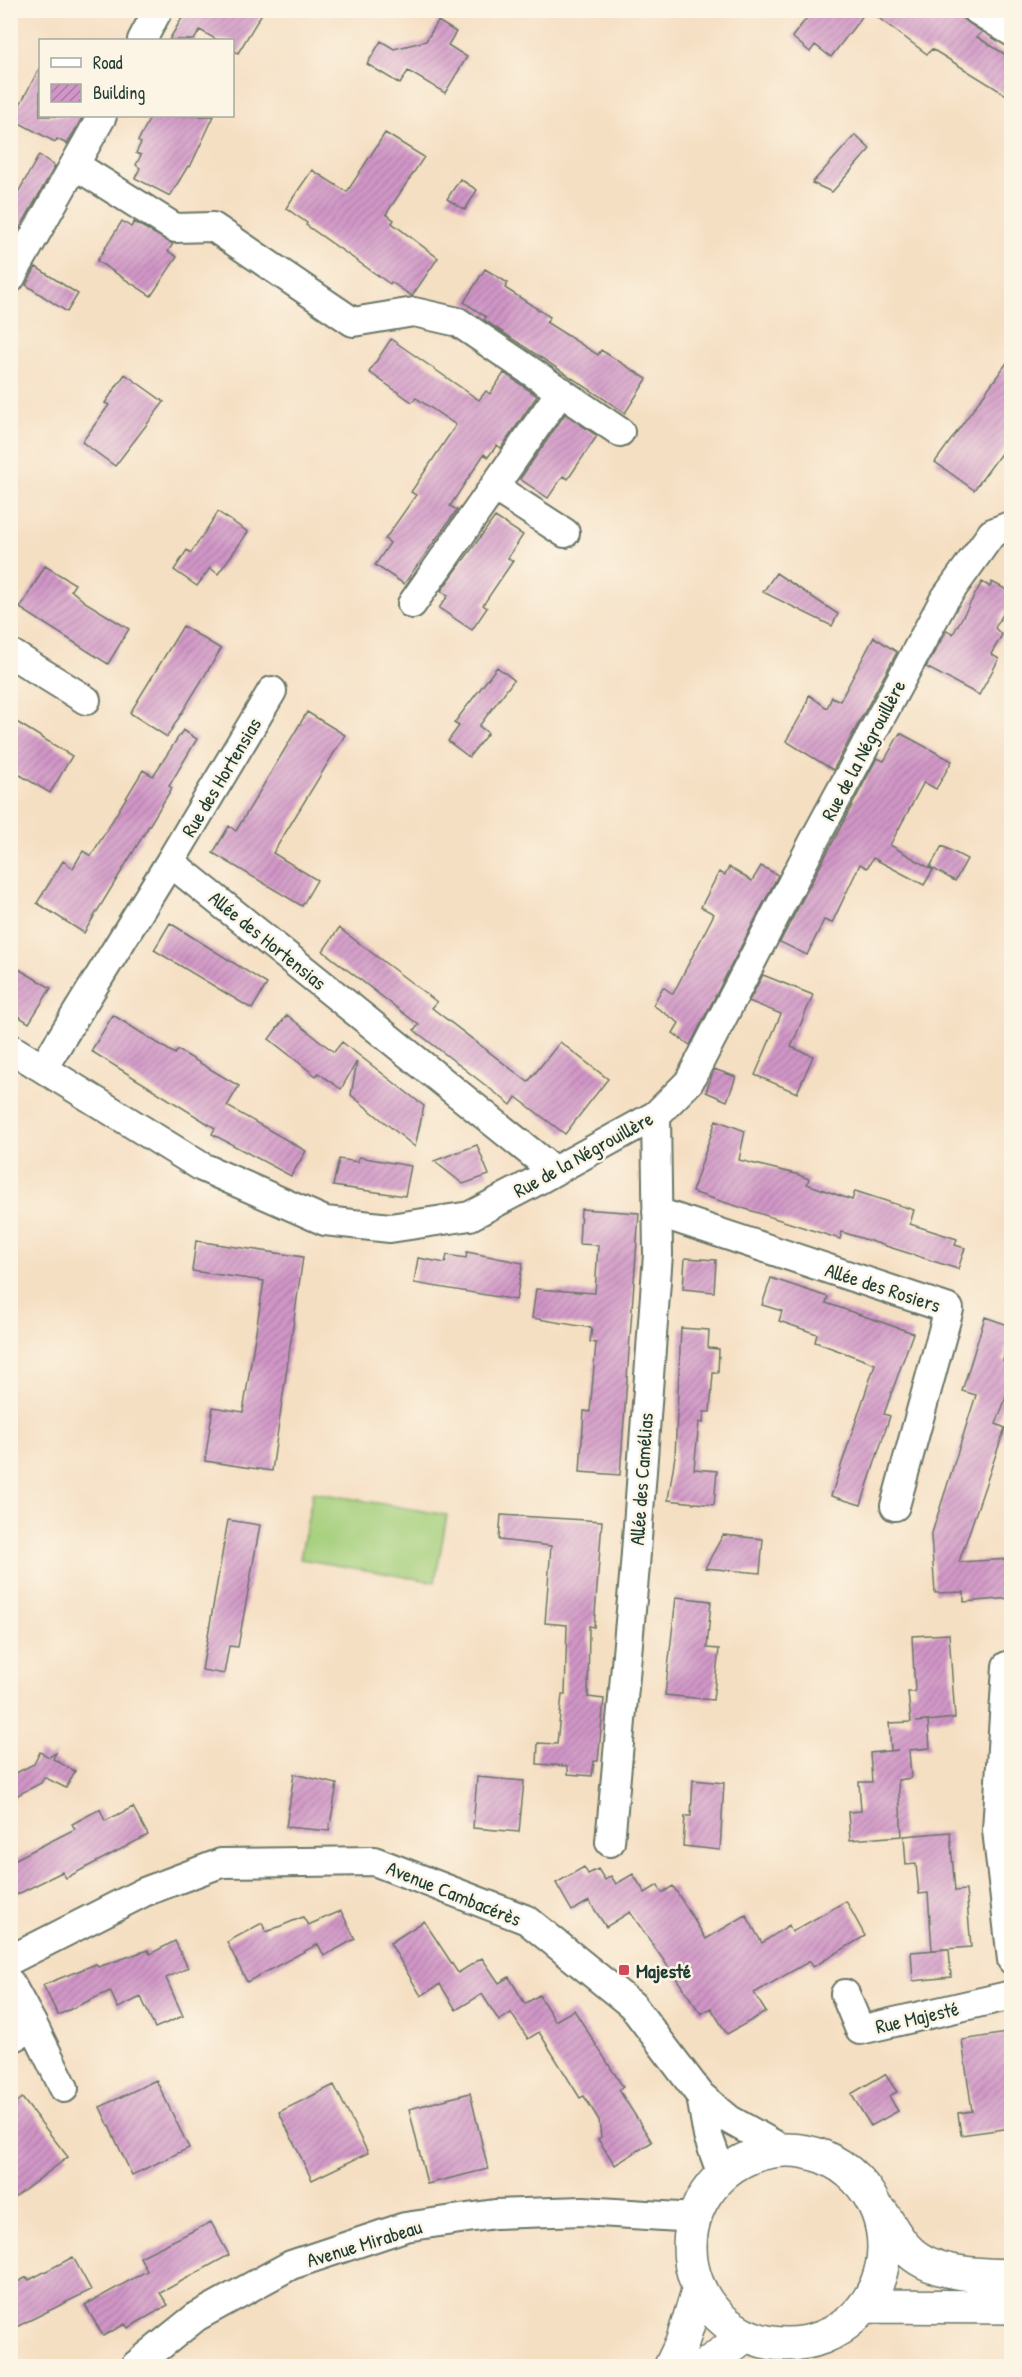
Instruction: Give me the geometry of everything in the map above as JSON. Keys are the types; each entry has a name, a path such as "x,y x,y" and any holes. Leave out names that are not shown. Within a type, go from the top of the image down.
{"main road":[{"path":"873,2200 882,2226 884,2254 878,2281 864,2306 840,2328 810,2341 778,2343 746,2335 727,2323 711,2307 699,2288 691,2258 690,2241 694,2218 701,2202 722,2175 740,2162 762,2153 784,2150 810,2152 835,2162 856,2178 873,2200 906,2249 927,2264 948,2270 1011,2276"},
{"path":"670,2367 682,2343 699,2288"},
{"path":"864,2306 1011,2307"},
{"path":"705,2367 746,2335"}],"street":[{"path":"143,39 158,10"},
{"path":"977,10 1011,32"},
{"path":"10,279 101,117"},
{"path":"75,165 175,228 213,227 353,322 414,312 458,322 620,432"},
{"path":"412,604 561,391"},
{"path":"494,487 565,533"},
{"name":"Rue de la Négrouillère","path":"10,1048 202,1167 326,1221 390,1228 470,1215 656,1115 689,1082 817,836 944,600 992,533 1011,525"},
{"path":"10,653 86,700"},
{"name":"Rue des Hortensias","path":"171,862 272,691"},
{"path":"43,1068 171,862"},
{"name":"Allée des Hortensias","path":"171,862 554,1171"},
{"name":"Allée des Camélias","path":"610,1842 635,1566 658,1254 656,1115"},
{"name":"Allée des Rosiers","path":"657,1212 950,1309 895,1506"},
{"path":"1007,1666 997,1830 1011,1960"},
{"name":"Avenue Cambacérès","path":"10,1960 144,1892 221,1863 374,1861 527,1920 633,2005 701,2096 730,2120 784,2150"},
{"path":"10,1983 22,2033 64,2088"},
{"name":"Rue Majesté","path":"845,1994 860,2030 1011,1995"},
{"name":"Avenue Cambacérès","path":"701,2096 708,2136 722,2175"},
{"name":"Avenue Mirabeau","path":"135,2367 196,2318 291,2265 405,2227 495,2214 572,2211 694,2218"}],"green space":[{"path":"313,1492 447,1515 435,1582 300,1559"}],"building":[{"path":"174,10 264,10 238,53 234,51 234,39 215,39 200,30 195,39 170,39 182,18"},
{"path":"813,10 867,10 831,57 815,45 810,52 792,37"},
{"path":"868,10 950,10 982,32 977,37 1011,58 1011,98 932,49 927,54"},
{"path":"438,21 456,32 448,45 467,57 445,93 408,71 400,84 367,64 381,41 394,49 426,41"},
{"path":"39,69 39,117 82,117 67,144 57,139 55,142 10,118 10,116 18,116 15,114"},
{"path":"150,117 214,117 190,167 188,166 170,196 135,178 140,168 136,165 141,155 136,153 141,143 138,141"},
{"path":"385,133 424,157 386,214 394,220 392,223 438,258 412,296 391,282 390,284 306,225 307,223 286,208 312,170 347,192"},
{"path":"855,135 870,149 832,192 812,183"},
{"path":"39,155 55,166 10,245 10,207"},
{"path":"460,179 477,190 465,210 447,199"},
{"path":"122,221 131,227 134,222 173,244 168,251 177,257 151,296 97,261"},
{"path":"36,267 78,294 67,312 26,285"},
{"path":"485,269 508,283 505,288 550,317 546,322 598,355 601,350 647,379 625,413 484,320 486,317 464,302"},
{"path":"391,339 479,400 486,391 490,394 504,373 537,396 501,448 497,445 488,457 484,454 450,506 457,510 404,584 375,565 390,543 385,539 416,495 411,492 456,425 416,398 412,402 369,372"},
{"path":"1011,357 1011,440 974,490 935,462"},
{"path":"125,374 164,402 115,466 82,442 109,405 105,403"},
{"path":"565,414 597,436 568,479 563,476 548,498 520,479"},
{"path":"218,512 248,532 218,574 210,568 197,586 174,570 187,550 191,553"},
{"path":"495,517 523,535 508,558 513,561 483,605 487,608 472,630 439,608 448,596 441,591"},
{"path":"45,566 75,584 71,590 85,602 129,629 108,664 20,608"},
{"path":"776,573 838,614 832,626 763,592"},
{"path":"982,582 990,587 992,582 1011,592 1011,600 995,628 1002,635 991,654 999,659 979,695 926,667 947,630 953,634"},
{"path":"183,626 221,649 167,737 130,713"},
{"path":"874,637 897,652 833,770 786,741 805,708 809,695 827,708 832,697 840,701"},
{"path":"497,667 514,680 479,726 488,733 469,757 448,741 459,726 454,723"},
{"path":"307,712 345,735 273,853 317,880 302,906 213,853 229,826 236,831"},
{"path":"10,718 72,756 50,793 10,769"},
{"path":"183,730 197,739 169,786 172,788 84,933 37,903 63,861 73,868 83,851 91,856 143,770 153,776"},
{"path":"900,733 952,761 936,789 924,782 890,845 933,870 924,885 873,858 867,868 860,864 832,923 824,920 807,955 780,942 877,758 884,761"},
{"path":"942,846 967,859 955,881 930,867"},
{"path":"761,866 778,875 690,1045 673,1033 679,1023 653,1005 663,987 673,994 714,914 701,907 719,872 725,875 729,867 752,881"},
{"path":"170,923 267,984 252,1009 154,950"},
{"path":"339,928 437,1002 432,1008 528,1082 560,1042 608,1079 565,1134 516,1097 511,1105 414,1030 419,1025 323,951"},
{"path":"10,964 51,988 29,1023 10,1011"},
{"path":"763,975 813,995 791,1047 813,1056 797,1093 755,1075 781,1014 749,1001"},
{"path":"113,1015 175,1054 178,1050 239,1086 227,1106 306,1151 291,1176 212,1134 215,1128 91,1051"},
{"path":"287,1015 334,1052 342,1042 424,1106 415,1147 351,1095 357,1061 341,1089 318,1073 316,1076 269,1039"},
{"path":"714,1069 736,1077 727,1101 706,1092"},
{"path":"716,1120 745,1131 739,1160 796,1174 809,1179 807,1184 852,1200 855,1191 914,1210 910,1224 957,1239 955,1245 965,1248 958,1269 842,1232 840,1239 692,1192"},
{"path":"477,1145 489,1175 463,1184 434,1161"},
{"path":"359,1157 411,1166 405,1196 333,1186 339,1159 358,1162"},
{"path":"581,1209 639,1213 620,1475 580,1472 584,1411 590,1412 596,1343 590,1342 592,1328 532,1318 536,1289 595,1293 598,1245 579,1244"},
{"path":"196,1241 303,1257 272,1471 205,1461 213,1407 243,1412 264,1281 192,1271"},
{"path":"467,1252 523,1263 516,1300 414,1283 418,1258 445,1263 447,1255 466,1258"},
{"path":"685,1258 716,1260 714,1292 683,1289"},
{"path":"771,1278 828,1297 826,1303 913,1333 884,1414 890,1416 861,1505 831,1496 875,1364 815,1342 817,1334 779,1321 782,1311 762,1305"},
{"path":"985,1317 1011,1326 1003,1361 1011,1364 1011,1384 996,1424 1005,1428 959,1562 1011,1559 1011,1598 964,1602 964,1592 935,1593 931,1536 976,1395 962,1391"},
{"path":"681,1328 709,1330 708,1348 719,1349 718,1373 713,1373 710,1412 704,1412 703,1423 699,1422 694,1469 717,1471 714,1505 668,1500 675,1456"},
{"path":"501,1515 602,1521 594,1627 589,1626 588,1697 604,1699 598,1761 594,1761 592,1776 568,1774 568,1766 537,1764 538,1743 557,1744 562,1695 565,1695 567,1625 545,1623 551,1546 499,1540"},
{"path":"228,1520 260,1525 238,1647 229,1646 224,1674 202,1670"},
{"path":"723,1535 763,1539 760,1573 705,1568"},
{"path":"676,1597 711,1601 707,1648 719,1649 713,1700 665,1695"},
{"path":"949,1634 955,1718 916,1722 928,1721 930,1748 909,1750 911,1778 898,1780 902,1836 850,1840 848,1812 861,1811 859,1782 872,1782 870,1753 891,1751 889,1723 911,1722 908,1692 915,1692 912,1636"},
{"path":"40,1752 49,1757 56,1753 53,1759 75,1771 66,1788 44,1777 41,1783 10,1799 10,1776 34,1764"},
{"path":"294,1774 337,1784 329,1831 286,1827"},
{"path":"477,1777 524,1781 519,1832 473,1828"},
{"path":"693,1780 724,1783 720,1850 683,1846 685,1816 691,1816"},
{"path":"133,1807 148,1835 66,1878 62,1872 10,1898 10,1862 75,1829 72,1824 100,1809 105,1821"},
{"path":"950,1832 955,1891 966,1890 971,1947 932,1950 928,1893 919,1894 916,1864 906,1865 904,1836"},
{"path":"584,1867 588,1874 598,1869 605,1880 611,1876 616,1884 633,1874 645,1893 658,1885 662,1893 673,1886 706,1939 746,1915 762,1943 789,1925 792,1932 846,1901 865,1936 813,1967 810,1961 754,1993 766,2012 727,2034 711,2008 701,2014 630,1912 606,1927 589,1901 572,1911 556,1883"},
{"path":"341,1911 355,1939 324,1956 318,1944 247,1982 227,1942 262,1923 266,1932 303,1917 308,1925"},
{"path":"424,1921 458,1973 482,1958 499,1983 509,1977 525,2004 539,1995 555,2021 574,2010 623,2087 619,2090 652,2142 615,2165 598,2139 601,2137 599,2120 584,2096 580,2098 539,2032 528,2039 511,2013 499,2021 482,1994 456,2010 440,1984 421,1996 390,1943"},
{"path":"175,1941 188,1968 166,1978 183,2016 155,2028 141,1997 118,2008 110,1991 58,2015 43,1985 96,1964 98,1967 148,1950 150,1954"},
{"path":"949,1949 951,1977 913,1981 911,1952"},
{"path":"1006,2033 1008,2049 1011,2049 1011,2128 961,2135 958,2113 972,2111 962,2040"},
{"path":"885,2074 897,2092 889,2096 898,2111 871,2126 851,2094"},
{"path":"156,2080 189,2148 132,2175 100,2107"},
{"path":"334,2085 368,2153 312,2180 279,2112"},
{"path":"470,2093 488,2169 427,2184 409,2109"},
{"path":"22,2098 68,2157 10,2201 10,2107"},
{"path":"211,2222 229,2255 160,2293 168,2305 128,2328 125,2324 103,2336 85,2305 147,2271 140,2257"},
{"path":"73,2257 91,2290 10,2330 10,2286 27,2277 29,2280"}],"place":[{"name":"Majesté","path":"624,1970"}]}
